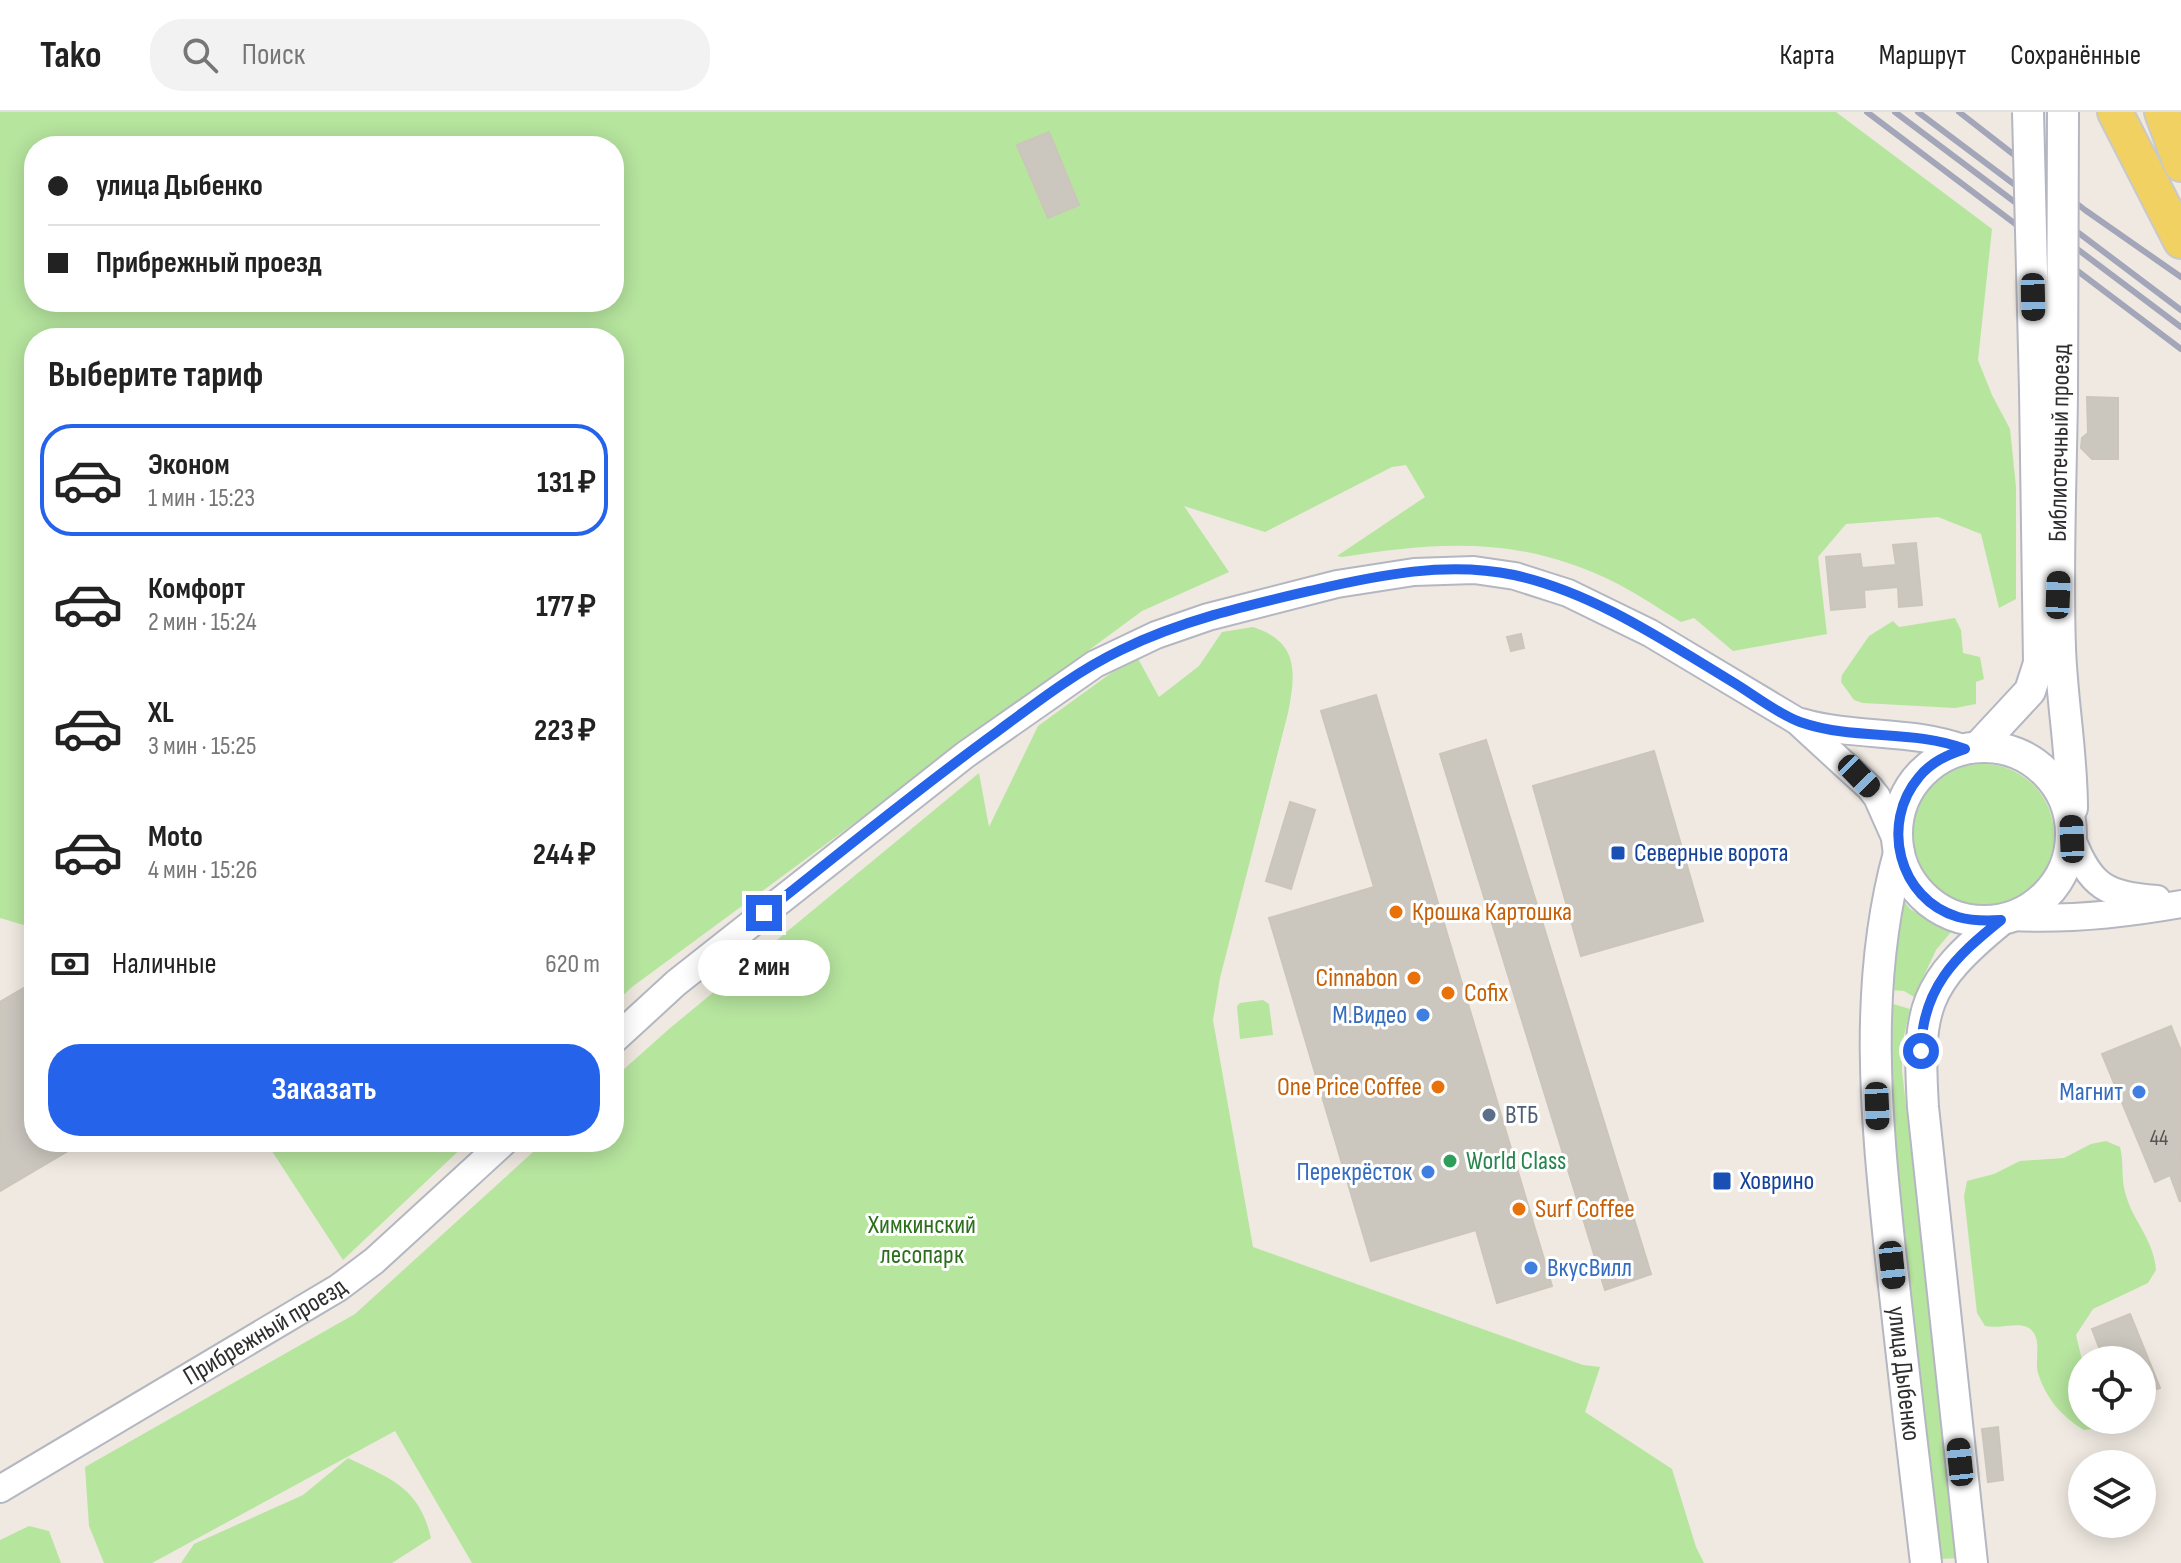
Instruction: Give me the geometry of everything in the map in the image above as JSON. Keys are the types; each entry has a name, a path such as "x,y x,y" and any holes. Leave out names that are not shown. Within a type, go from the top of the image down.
{"main road":[{"name":"Библиотечный проезд","path":"2028,112 2048,392 2060,659 2072,765 2072,830"},
{"name":"Библиотечный проезд","path":"1972,748 2030,691 2039,663 2048,392 2063,112"},
{"path":"2115,112 2181,241"},
{"path":"2162,112 2181,164"},
{"path":"1972,748 2000,748 2021,754 2040,766 2055,782 2066,801 2072,830 2067,864 2054,887 2035,905 2006,918 1978,921 1956,917 1936,907 1919,892 1907,874 1898,848 1901,807 1919,776 1933,763 1972,748"},
{"name":"улица Дыбенко","path":"1898,848 1876,976 1877,1116 1926,1563"},
{"name":"улица Дыбенко","path":"1972,1563 1927,1155 1921,1034 1930,999 1953,962 2006,918"}],"street":[{"path":"624,1031 696,966 965,755 1041,700 1121,650 1208,617 1337,584 1400,574 1474,570 1515,576 1568,593 1621,617 1797,721 1870,788 1877,797 1898,848"},
{"path":"1797,721 1829,730 1942,740 1972,748"},
{"path":"2072,830 2081,862 2101,887 2128,897 2181,902"},
{"path":"2006,918 2057,919 2131,913 2181,902"},
{"name":"Прибрежный проезд","path":"0,1489 338,1288 374,1261 493,1152"}],"green space":[{"path":"0,112 1836,112 1992,229 1978,360 2010,429 2016,487 2016,599 1999,608 1981,534 1938,517 1846,524 1818,557 1827,634 1733,651 1694,618 1681,622 1618,584 1549,557 1483,546 1415,548 1337,556 1425,497 1406,465 1392,467 1265,532 1184,506 1229,572 1142,611 624,995 624,328 24,328 24,925 0,918"},
{"path":"1955,618 1961,630 1963,653 1980,657 1984,679 1976,682 1976,704 1955,708 1863,703 1854,700 1841,682 1842,675 1869,636 1893,621 1899,627"},
{"name":"Химкинский лесопарк","path":"1253,627 1268,633 1286,650 1293,672 1288,713 1220,978 1213,1020 1253,1247 1583,1365 1600,1367 1585,1412 1672,1469 1696,1547 1704,1563 472,1563 395,1431 152,1563 104,1563 89,1526 85,1467 355,1314 533,1152 624,1152 624,1069 669,1029 979,773 989,827 1038,726 1136,655 1159,697 1199,666 1222,632"},
{"path":"1983,764 2010,770 2033,785 2048,808 2054,835 2048,862 2033,885 2010,900 1983,906 1956,900 1933,885 1918,862 1912,835 1918,808 1933,785 1956,770"},
{"path":"1900,896 1910,909 1951,932 1936,950 1914,997 1904,991 1891,990"},
{"path":"1263,1000 1269,1004 1273,1035 1240,1039 1237,1006"},
{"path":"1890,1003 1910,1009 1902,1045 1902,1071 1959,1558 1939,1559 1885,1085"},
{"path":"2106,1141 2120,1147 2125,1192 2151,1248 2156,1270 2148,1283 2093,1309 2076,1335 2079,1346 2068,1346 2068,1418 2045,1391 2038,1373 2037,1342 2032,1331 2023,1326 1985,1326 1977,1313 1964,1196 1967,1181 1994,1174 2020,1161 2064,1158 2091,1144"},
{"path":"273,1152 457,1152 343,1260"},
{"path":"348,1458 390,1479 411,1496 426,1521 431,1538 392,1563 181,1563 194,1544 303,1495"},
{"path":"29,1526 49,1531 61,1563 0,1563 0,1540"}],"building":[{"path":"1049,132 1079,205 1048,218 1017,145"},
{"path":"2087,397 2118,398 2118,459 2092,459 2081,448 2082,438 2088,433"},
{"path":"1916,543 1922,605 1899,607 1898,587 1864,590 1865,607 1831,610 1826,557 1860,554 1862,568 1896,565 1893,545"},
{"path":"1521,634 1524,648 1511,651 1507,637"},
{"path":"1376,695 1552,1286 1497,1303 1476,1230 1371,1261 1269,918 1374,887 1321,711"},
{"path":"1486,740 1651,1274 1605,1290 1440,754"},
{"name":"Северные ворота","path":"1654,751 1703,921 1581,956 1533,786"},
{"path":"1290,802 1315,810 1291,889 1266,881"},
{"path":"24,988 24,1152 66,1152 0,1191 0,1002"},
{"path":"2171,1026 2181,1051 2180,1202 2170,1175 2155,1182 2102,1054"},
{"path":"2130,1314 2143,1346 2099,1346 2092,1329"},
{"path":"1998,1427 2003,1480 1988,1482 1982,1429"}],"railway":[{"path":"1867,112 2181,349"},
{"path":"1895,112 2181,327"},
{"path":"1918,112 2181,310"},
{"path":"1959,112 2085,210 2181,277"}],"place":[{"name":"Северные ворота","path":"1618,853"},
{"name":"Крошка Картошка","path":"1396,912"},
{"name":"Cinnabon","path":"1414,978"},
{"name":"Cofix","path":"1448,993"},
{"name":"М.Видео","path":"1423,1015"},
{"name":"One Price Coffee","path":"1438,1087"},
{"name":"Магнит","path":"2139,1092"},
{"name":"ВТБ","path":"1489,1115"},
{"name":"World Class","path":"1450,1161"},
{"name":"Перекрёсток","path":"1428,1172"},
{"name":"Ховрино","path":"1722,1181"},
{"name":"Surf Coffee","path":"1519,1209"},
{"name":"ВкусВилл","path":"1531,1268"}],"route":[{"path":"764,913 965,755 1041,700 1121,650 1208,617 1337,584 1414,572 1474,570 1515,576 1596,605 1650,633 1797,721 1829,730 1942,740 1965,749 1933,763 1909,790 1897,824 1899,853 1907,874 1919,892 1936,907 1956,917 1978,921 2001,920 1953,962 1935,987 1926,1010 1921,1051"}]}
